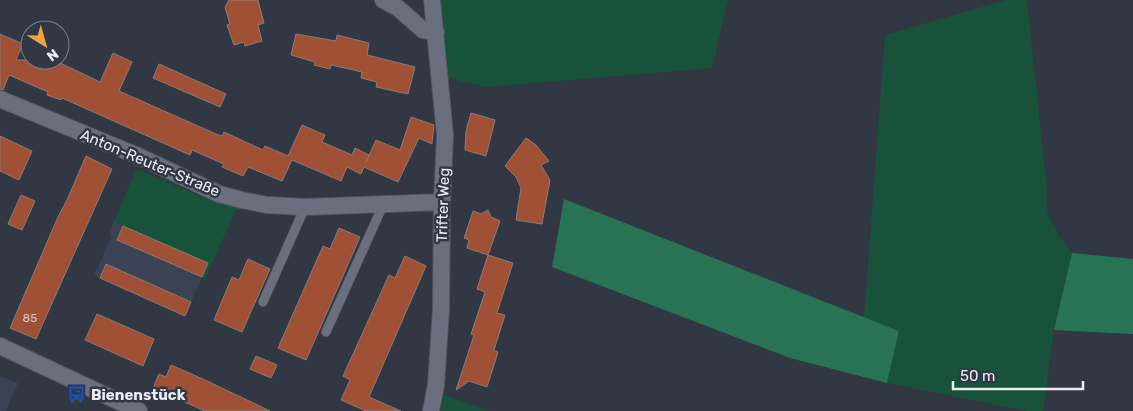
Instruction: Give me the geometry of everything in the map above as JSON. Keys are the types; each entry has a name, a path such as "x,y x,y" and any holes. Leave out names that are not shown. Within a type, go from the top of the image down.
{"street":[{"path":"383,0 398,8 423,30 436,32"},
{"name":"Trifter Weg","path":"431,411 436,385 441,308 442,202 446,135 432,0"},
{"name":"Anton-Reuter-Straße","path":"0,99 138,156 219,194 267,205 305,207 442,202"},
{"path":"0,346 48,368 108,405 139,411"}],"lane":[{"path":"326,332 384,203"},
{"path":"263,302 305,207"}],"shaded area":[{"path":"114,221 208,263 185,316 94,275 111,238 109,231"},
{"path":"0,376 18,383 6,411 0,411"}],"green space":[{"path":"440,0 728,0 712,68 487,87 448,78"},
{"path":"1006,0 1027,0 1046,181 1047,212 1059,236 1072,253 1054,330 1043,411 1027,411 887,383 899,331 864,318 885,35"},
{"path":"140,170 199,196 240,208 235,212 205,279 202,277 208,263 114,221 135,172"},
{"path":"564,199 899,331 887,383 790,358 552,267"},
{"path":"1072,253 1133,259 1133,334 1054,330"},
{"path":"444,395 490,411 441,411"}],"building":[{"path":"229,0 258,0 264,23 258,25 262,41 245,46 244,42 234,45 227,25 230,24 225,7"},
{"path":"0,34 20,43 20,51 16,60 20,60 20,70 70,70 70,68 100,82 113,53 132,62 119,91 216,134 222,136 224,132 263,150 265,146 288,156 302,125 325,135 322,142 352,155 355,148 369,155 366,162 376,140 400,150 411,117 434,125 432,144 419,138 398,182 364,167 361,174 347,167 341,181 292,160 282,181 248,167 243,176 222,167 224,164 192,150 190,155 62,98 61,100 47,95 48,92 9,75 3,90 0,89"},
{"path":"296,34 336,41 337,35 369,43 367,55 415,67 408,94 376,87 377,82 361,78 362,72 331,65 330,69 314,65 315,62 291,55"},
{"path":"159,64 226,94 220,107 153,78"},
{"path":"471,113 495,120 486,156 465,150 466,131"},
{"path":"0,136 32,151 19,180 0,171"},
{"path":"526,138 536,145 549,161 541,165 550,180 542,224 516,220 521,188 516,177 505,166"},
{"path":"86,156 112,169 36,339 10,328"},
{"path":"21,195 35,201 22,230 8,224"},
{"path":"488,210 491,217 500,221 488,255 467,248 469,240 464,238 473,211 481,214"},
{"path":"123,226 208,263 202,277 117,240"},
{"path":"339,228 360,237 306,360 278,348 323,246 330,249"},
{"path":"488,255 513,263 497,313 505,315 494,350 498,352 487,387 469,381 456,390 474,335 471,334 485,292 477,289"},
{"path":"405,256 426,266 369,397 401,411 366,411 341,400 350,380 343,376 389,275 395,278"},
{"path":"248,259 270,269 242,332 214,320 232,277 239,280"},
{"path":"106,264 191,302 185,316 100,278"},
{"path":"97,314 154,339 143,366 85,340"},
{"path":"256,356 277,365 271,378 250,369"},
{"path":"171,365 270,411 205,411 153,388 159,374 166,377"}],"place":[{"name":"Bienenstück","path":"77,395"}]}
